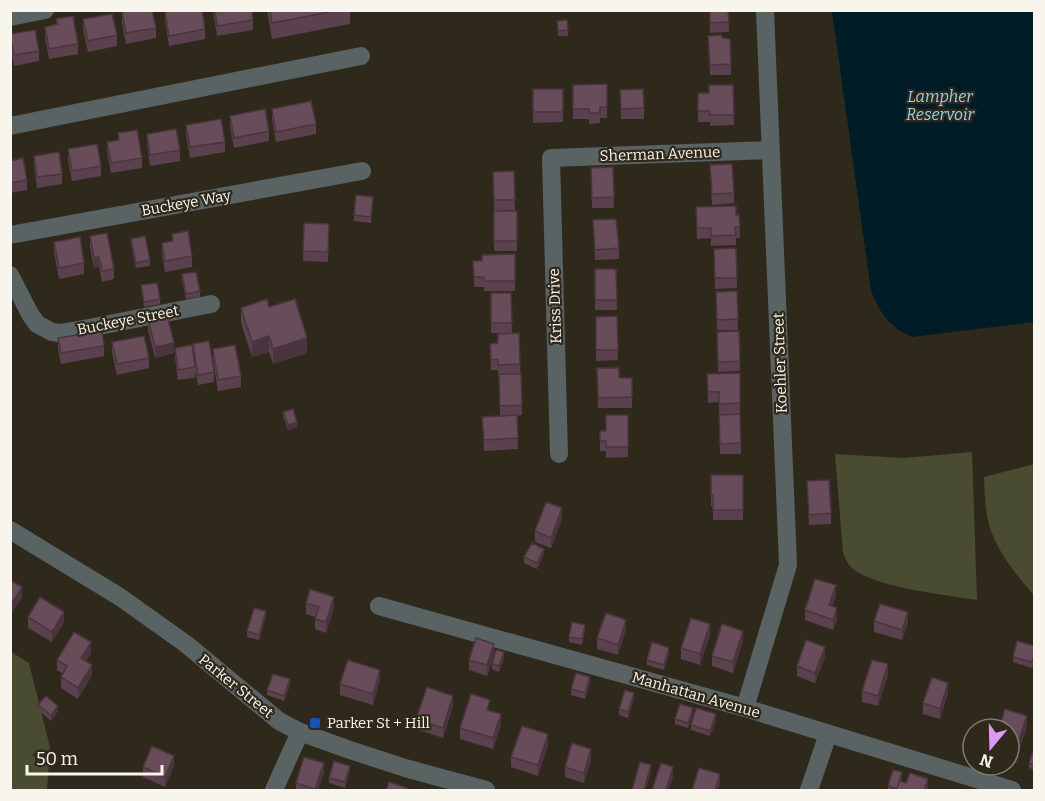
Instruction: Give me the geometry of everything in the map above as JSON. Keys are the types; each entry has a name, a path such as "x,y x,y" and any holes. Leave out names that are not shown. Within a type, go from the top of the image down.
{"street":[{"path":"10,17 45,10"},
{"name":"Koehler Street","path":"744,708 788,566 765,10"},
{"path":"10,126 361,56"},
{"name":"Sherman Avenue","path":"550,158 770,150"},
{"name":"Kriss Drive","path":"550,158 559,453"},
{"name":"Buckeye Way","path":"10,234 362,171"},
{"name":"Buckeye Street","path":"10,275 37,324 45,329 61,333 211,304"},
{"name":"Parker Street","path":"10,530 120,597 186,644 279,721 300,732 405,768 486,790"},
{"name":"Manhattan Avenue","path":"379,606 744,708 1012,790"},
{"path":"274,790 300,732"},
{"path":"809,790 828,734"}],"green space":[{"path":"972,452 977,600 891,585 860,573 850,566 843,553 835,454 904,458"},
{"path":"1034,464 1034,595 1006,560 991,531 986,508 984,477"},
{"path":"10,651 29,663 50,747 47,790 11,790"}],"water":[{"name":"Lampher Reservoir","path":"832,11 1034,11 1034,322 912,337 891,324 882,313 871,291"}],"building":[{"path":"152,10 156,28 126,33 122,12"},
{"path":"202,10 205,29 169,36 165,11"},
{"path":"215,10 252,10 253,20 217,26"},
{"path":"270,10 340,10 272,23"},
{"path":"710,10 728,10 729,22 710,23"},
{"path":"112,14 117,35 88,41 83,19"},
{"path":"73,16 78,44 49,49 45,27 58,24 56,19"},
{"path":"567,20 568,30 558,31 557,21"},
{"path":"35,30 39,51 14,55 10,34"},
{"path":"721,35 723,38 730,39 731,64 710,65 708,36"},
{"path":"607,84 607,107 600,107 600,113 589,113 589,109 573,109 573,85"},
{"path":"709,85 733,85 734,115 710,115 710,111 698,111 698,93 709,93"},
{"path":"533,89 563,89 563,112 533,112"},
{"path":"643,89 644,108 621,109 620,90"},
{"path":"311,101 316,124 276,132 272,109"},
{"path":"265,109 269,131 234,138 230,116"},
{"path":"221,119 225,142 190,147 186,125"},
{"path":"176,129 180,150 150,155 147,134"},
{"path":"137,130 142,158 111,163 107,142 119,140 118,133"},
{"path":"97,144 101,166 72,171 68,149"},
{"path":"59,152 62,174 37,177 34,156"},
{"path":"23,158 27,180 10,183 10,161"},
{"path":"732,164 734,193 712,194 710,165"},
{"path":"613,167 614,197 592,198 591,168"},
{"path":"514,171 515,200 494,200 493,172"},
{"path":"356,195 373,197 371,217 354,215"},
{"path":"736,206 740,227 735,227 736,235 711,236 711,228 697,228 696,207"},
{"path":"494,211 517,211 517,241 494,241"},
{"path":"616,219 619,248 595,250 593,220"},
{"path":"304,223 329,224 328,252 303,251"},
{"path":"188,231 192,256 165,261 162,243 173,241 172,234"},
{"path":"107,233 114,269 102,271 99,257 94,258 90,236"},
{"path":"145,236 150,260 136,263 131,239"},
{"path":"80,237 84,263 59,268 54,242"},
{"path":"736,248 737,278 715,278 714,249"},
{"path":"515,254 515,281 484,281 484,277 474,277 473,261 482,261 482,255"},
{"path":"595,269 616,269 617,300 595,300"},
{"path":"196,272 200,291 186,294 182,274"},
{"path":"157,283 160,299 144,302 141,285"},
{"path":"737,291 738,319 717,320 716,292"},
{"path":"491,293 511,293 512,323 491,323"},
{"path":"267,299 269,307 295,299 307,338 273,349 269,336 252,342 241,308"},
{"path":"167,315 174,343 155,347 148,319"},
{"path":"617,316 618,350 596,350 596,317"},
{"path":"102,331 104,346 61,353 58,338"},
{"path":"739,331 740,361 718,362 717,332"},
{"path":"519,333 520,364 498,365 498,359 491,360 490,344 498,343 498,334"},
{"path":"144,336 149,358 117,364 112,342"},
{"path":"209,341 214,372 198,375 193,344"},
{"path":"192,345 195,367 178,370 175,348"},
{"path":"235,345 241,376 218,380 213,349"},
{"path":"597,368 619,368 619,378 632,378 632,397 598,398"},
{"path":"740,373 740,403 719,404 719,392 708,392 707,374"},
{"path":"499,374 521,374 522,405 500,406"},
{"path":"293,409 297,422 288,425 283,412"},
{"path":"740,414 741,443 720,444 719,415"},
{"path":"517,415 518,438 484,440 482,417"},
{"path":"606,415 628,415 628,447 606,447 606,441 600,441 600,431 606,431"},
{"path":"711,475 743,475 743,510 713,510"},
{"path":"829,480 831,513 809,515 807,481"},
{"path":"546,502 562,508 551,538 535,531"},
{"path":"532,543 544,549 537,563 524,557"},
{"path":"815,579 836,585 829,605 837,608 833,620 805,610"},
{"path":"10,580 22,587 10,606"},
{"path":"310,589 334,597 326,622 315,619 319,607 306,603"},
{"path":"40,597 64,612 52,632 28,617"},
{"path":"880,604 908,612 902,630 874,621"},
{"path":"254,608 266,611 259,635 247,631"},
{"path":"606,613 626,620 618,645 597,638"},
{"path":"691,618 710,624 700,654 681,648"},
{"path":"572,622 585,625 582,639 569,637"},
{"path":"722,624 743,631 733,662 712,656"},
{"path":"74,632 91,642 81,658 92,665 78,688 61,677 67,666 57,660"},
{"path":"476,638 494,644 487,665 469,660"},
{"path":"806,640 825,647 815,673 797,666"},
{"path":"1017,641 1035,646 1032,662 1013,657"},
{"path":"652,642 669,648 664,665 647,660"},
{"path":"496,650 504,652 499,666 492,664"},
{"path":"348,660 380,670 373,694 340,684"},
{"path":"872,660 888,664 878,696 862,691"},
{"path":"576,673 590,677 585,693 571,689"},
{"path":"273,674 290,679 284,696 267,690"},
{"path":"932,677 948,683 940,709 923,703"},
{"path":"427,687 453,696 443,728 416,719"},
{"path":"625,690 634,693 628,712 619,709"},
{"path":"471,694 490,700 487,710 501,714 493,738 460,728"},
{"path":"46,696 58,706 51,715 38,705"},
{"path":"680,704 693,708 688,723 675,719"},
{"path":"696,708 716,714 710,731 691,725"},
{"path":"1005,709 1027,716 1021,734 1021,717 1003,717"},
{"path":"522,726 548,734 538,765 511,757"},
{"path":"572,743 591,749 584,773 565,767"},
{"path":"152,746 174,756 165,777 143,767"},
{"path":"1035,746 1035,765 1029,763"},
{"path":"304,757 324,763 315,789 296,783"},
{"path":"334,761 350,766 345,782 329,778"},
{"path":"640,762 651,765 644,790 632,790"},
{"path":"661,763 673,767 666,790 652,790"},
{"path":"699,768 720,774 715,790 692,790"},
{"path":"893,770 902,772 897,789 888,786"},
{"path":"910,773 928,779 924,790 896,790 900,781 906,783"},
{"path":"389,782 407,788 406,790 386,790"}],"place":[{"name":"Parker St + Hill","path":"315,723"}]}
